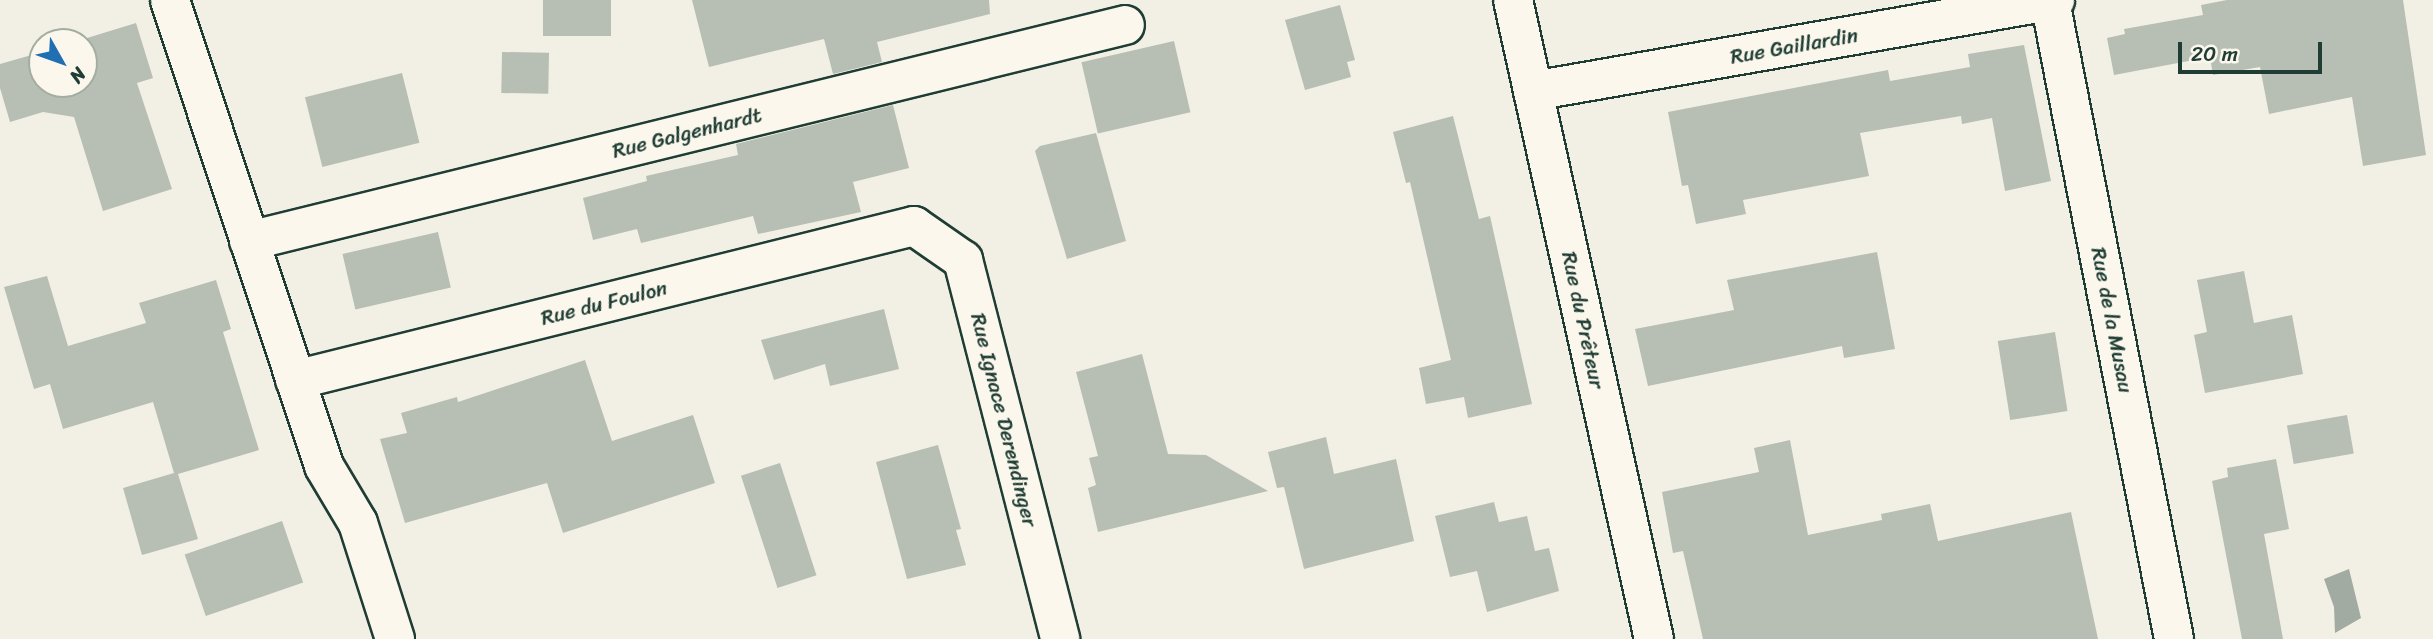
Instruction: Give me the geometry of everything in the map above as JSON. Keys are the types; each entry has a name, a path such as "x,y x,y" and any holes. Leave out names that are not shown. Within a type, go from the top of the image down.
{"street":[{"path":"170,0 324,466 358,523 395,639"},
{"name":"Rue du Prêteur","path":"1513,0 1654,639"},
{"name":"Rue Gaillardin","path":"1533,91 2053,1"},
{"name":"Rue de la Musau","path":"2053,1 2174,639"},
{"name":"Rue Galgenhardt","path":"249,241 1125,25"},
{"name":"Rue du Foulon","path":"295,380 914,226"},
{"name":"Rue Ignace Derendinger","path":"914,226 963,260 1060,639"}],"shaded area":[{"path":"2349,569 2361,618 2335,633 2334,607 2324,579"}],"building":[{"path":"543,0 611,0 611,36 543,36"},
{"path":"692,0 989,0 990,14 877,42 882,62 833,74 824,39 709,67"},
{"path":"2227,0 2403,0 2426,155 2363,166 2352,97 2269,114 2260,67 2213,75 2210,57 2114,75 2107,38 2125,34 2124,29 2203,15 2201,5"},
{"path":"1340,5 1355,60 1347,62 1351,77 1305,90 1285,20"},
{"path":"136,23 153,78 137,83 172,189 103,211 74,117 43,112 10,122 0,88 0,64 28,56 28,98 98,98 98,35"},
{"path":"1174,41 1190,112 1098,133 1081,62"},
{"path":"2024,45 2051,181 2005,191 1992,118 1962,124 1961,116 1860,133 1869,176 1743,200 1746,214 1696,224 1688,185 1682,186 1668,112 1888,70 1890,81 1970,67 1968,54"},
{"path":"502,52 549,53 548,94 501,93"},
{"path":"402,73 419,143 322,167 305,97"},
{"path":"893,105 909,168 853,182 861,212 758,234 753,216 641,243 637,229 593,240 583,198 647,181 646,176 738,155 736,144"},
{"path":"1453,116 1479,219 1490,216 1532,404 1468,418 1464,397 1426,404 1419,368 1451,360 1410,182 1406,183 1393,132"},
{"path":"1096,133 1126,241 1067,259 1035,151 1040,146"},
{"path":"438,232 451,288 355,310 343,254"},
{"path":"1877,252 1895,349 1844,358 1842,346 1648,386 1635,329 1734,310 1727,280"},
{"path":"2244,271 2254,323 2292,315 2303,374 2205,393 2194,335 2207,332 2197,280"},
{"path":"47,276 68,346 146,323 139,303 216,280 231,329 223,332 259,450 178,474 198,539 142,555 123,488 174,473 153,402 63,429 50,384 34,389 4,287"},
{"path":"884,309 899,369 830,386 825,364 774,380 761,340"},
{"path":"2055,332 2068,411 2010,420 1998,341"},
{"path":"1142,354 1168,454 1206,455 1268,491 1098,532 1088,488 1096,485 1089,458 1098,456 1076,372"},
{"path":"585,360 612,441 693,415 715,483 563,533 547,483 405,523 380,439 407,433 401,413 457,397 458,402"},
{"path":"2347,415 2354,453 2294,464 2287,426"},
{"path":"1326,437 1334,474 1396,459 1414,541 1304,569 1284,487 1277,488 1268,452"},
{"path":"1790,440 1808,535 1882,520 1881,514 1930,504 1938,541 2071,512 2098,639 1703,639 1683,551 1673,553 1662,492 1759,472 1754,448"},
{"path":"938,445 961,529 956,530 966,565 907,579 876,462"},
{"path":"2276,459 2289,529 2264,534 2283,639 2242,639 2212,481 2228,477 2227,468"},
{"path":"780,463 816,575 777,588 741,476"},
{"path":"1494,502 1499,522 1527,516 1535,551 1549,548 1559,591 1487,612 1477,571 1450,577 1435,516"},
{"path":"282,521 303,582 206,616 185,555"}]}
